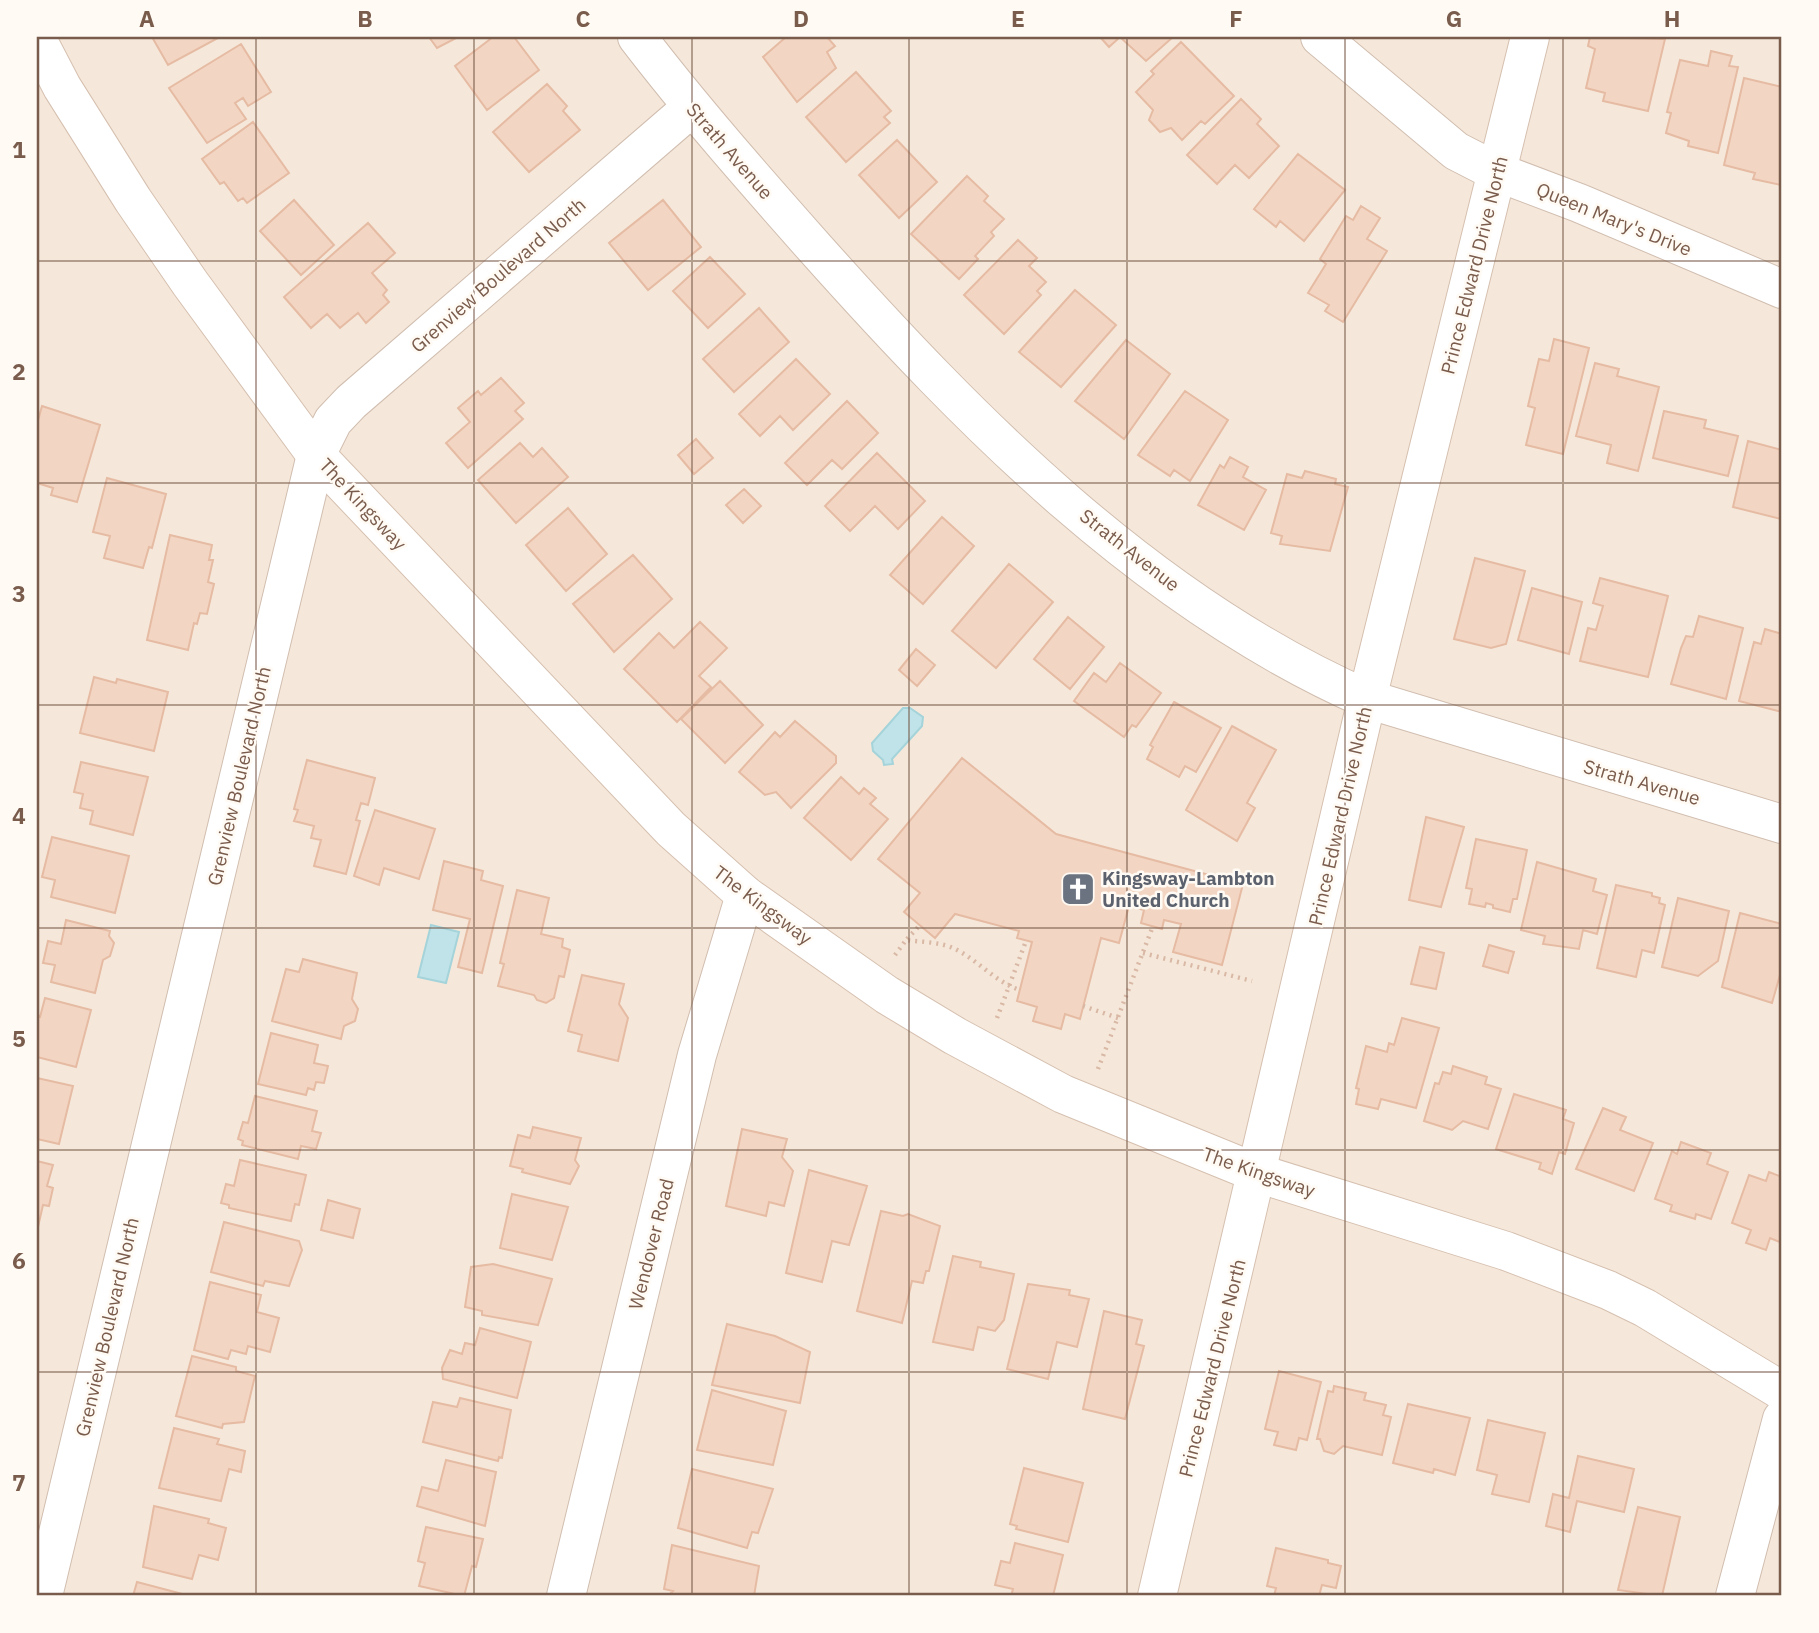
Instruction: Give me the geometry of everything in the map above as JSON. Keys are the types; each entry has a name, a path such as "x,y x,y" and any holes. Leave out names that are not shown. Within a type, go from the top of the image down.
{"street":[{"name":"Strath Avenue","path":"637,37 691,108 929,373 1093,523 1231,625 1334,684 1367,699 1782,824"},
{"name":"Queen Mary's Drive","path":"1320,37 1456,151 1497,172 1579,203 1782,289"},
{"name":"Prince Edward Drive North","path":"1157,1596 1367,699 1530,37"},
{"name":"The Kingsway","path":"37,39 62,87 133,200 190,283 316,454 671,830 745,895 887,995 1011,1068 1117,1118 1257,1173 1506,1251 1608,1290 1645,1308 1782,1391"},
{"name":"Grenview Boulevard North","path":"43,1596 316,454 332,421 351,402 691,108"},
{"name":"Wendover Road","path":"566,1596 697,1055 745,895"},
{"path":"1735,1596 1782,1419"}],"path":[{"path":"894,955 920,925"},
{"path":"1097,1074 1153,926"},
{"path":"906,940 956,949 1009,986 1020,990"},
{"path":"996,1020 1026,940"},
{"path":"1143,953 1252,981"},
{"path":"1083,1006 1118,1018"}],"shaded area":[{"path":"37,37 1782,37 1782,1596 37,1596"}],"water":[{"path":"903,708 910,708 923,717 922,726 892,759 893,764 884,765 883,760 873,751 872,743"},
{"path":"431,925 459,932 446,983 418,977"}],"building":[{"path":"152,37 217,37 218,38 168,65"},
{"path":"429,37 458,37 437,48"},
{"path":"493,37 514,37 539,70 487,110 455,66"},
{"path":"786,37 827,37 835,46 827,52 836,68 797,102 763,57"},
{"path":"1100,37 1120,37 1109,47"},
{"path":"1120,37 1173,37 1146,61"},
{"path":"1590,37 1665,39 1648,111 1603,101 1605,93 1586,88 1595,49 1588,46"},
{"path":"1181,42 1234,96 1205,124 1201,121 1182,140 1171,128 1160,132 1149,120 1153,110 1136,92 1154,74 1151,71"},
{"path":"241,44 271,92 248,106 243,98 235,103 246,119 207,143 169,88"},
{"path":"1711,51 1732,56 1729,66 1738,67 1718,153 1688,146 1689,141 1666,133 1671,113 1667,112 1680,60 1708,66"},
{"path":"856,72 891,111 884,117 890,123 846,162 806,117"},
{"path":"1744,78 1782,87 1781,185 1753,179 1755,173 1724,165"},
{"path":"547,84 567,106 563,111 580,130 529,172 493,132"},
{"path":"1241,99 1261,119 1257,124 1279,146 1249,178 1235,165 1217,184 1187,155"},
{"path":"253,122 289,173 247,203 243,198 238,201 224,182 220,184 202,159"},
{"path":"897,140 937,182 899,218 859,175"},
{"path":"1298,154 1345,190 1304,241 1280,221 1276,227 1254,209"},
{"path":"967,176 988,196 984,201 1004,219 991,232 994,236 975,256 978,259 959,279 911,234"},
{"path":"294,200 334,245 301,275 260,231"},
{"path":"663,200 701,247 648,290 609,243"},
{"path":"1361,206 1380,218 1367,239 1387,251 1343,322 1325,311 1329,305 1308,293 1326,264 1320,259 1346,216 1353,220"},
{"path":"368,223 395,253 372,273 387,290 383,295 389,302 366,323 358,313 340,328 327,314 311,328 284,297"},
{"path":"1018,240 1037,258 1029,266 1046,282 1037,291 1041,295 1004,334 964,295"},
{"path":"710,257 745,294 708,328 673,291"},
{"path":"1075,290 1116,325 1061,387 1019,352"},
{"path":"759,308 789,342 734,392 703,359"},
{"path":"1554,339 1589,348 1563,454 1526,445 1535,408 1528,406 1539,359 1549,361"},
{"path":"1126,340 1170,374 1124,439 1075,401"},
{"path":"796,359 830,394 793,430 780,416 760,436 739,414"},
{"path":"1595,363 1619,369 1617,376 1659,387 1638,471 1607,463 1611,445 1576,436"},
{"path":"501,378 524,403 515,411 523,419 468,468 446,443 470,422 458,408 478,391 481,395"},
{"path":"1185,391 1228,420 1190,481 1174,470 1170,476 1138,455"},
{"path":"847,401 878,433 842,469 832,460 807,485 785,463"},
{"path":"42,406 100,425 77,502 51,495 53,488 37,483 37,424"},
{"path":"1664,411 1706,420 1704,428 1738,436 1728,476 1653,458"},
{"path":"696,439 713,458 694,474 678,455"},
{"path":"1748,441 1782,450 1781,519 1733,507"},
{"path":"520,443 533,457 542,448 568,477 516,523 478,480"},
{"path":"877,453 925,501 898,529 875,506 850,531 825,506"},
{"path":"1230,457 1248,467 1243,477 1266,490 1244,530 1198,505 1220,465 1224,468"},
{"path":"1305,471 1336,479 1335,484 1348,487 1330,551 1280,544 1282,536 1271,533 1287,474 1302,478"},
{"path":"107,478 166,494 152,548 149,547 143,568 104,558 110,536 93,532"},
{"path":"744,489 761,506 743,523 726,505"},
{"path":"568,508 607,554 566,591 526,545"},
{"path":"942,517 974,546 923,604 890,575"},
{"path":"170,535 212,545 209,560 213,560 208,582 214,584 207,614 200,613 197,624 194,623 188,650 147,640"},
{"path":"633,555 672,599 614,652 573,604"},
{"path":"1475,558 1525,571 1506,644 1491,648 1454,639"},
{"path":"1009,564 1053,602 996,668 952,631"},
{"path":"1600,578 1668,596 1648,677 1580,661 1588,628 1596,630 1603,606 1593,603"},
{"path":"1532,588 1582,602 1569,654 1518,640"},
{"path":"1699,616 1743,628 1726,699 1671,684 1681,648 1686,636 1693,637"},
{"path":"1068,617 1104,647 1070,689 1034,659"},
{"path":"700,622 727,648 699,676 711,687 677,722 624,669 659,633 674,648"},
{"path":"1765,629 1782,634 1782,712 1739,701 1754,642 1761,644"},
{"path":"916,649 935,665 917,686 899,670"},
{"path":"1120,663 1161,693 1136,727 1132,725 1124,737 1074,701 1094,673 1106,682"},
{"path":"94,677 116,683 117,679 168,692 154,751 80,733"},
{"path":"720,681 763,725 725,763 681,719"},
{"path":"1174,702 1221,728 1196,772 1185,766 1179,777 1147,759 1153,747 1150,745"},
{"path":"795,721 836,756 836,763 791,808 776,792 765,795 739,772 775,732 780,737"},
{"path":"1232,726 1276,750 1247,803 1255,808 1237,841 1186,810"},
{"name":"Kingsway-Lambton United Church","path":"962,758 1056,834 1243,884 1222,965 1173,952 1181,924 1164,920 1162,929 1141,923 1144,910 1129,906 1119,943 1101,938 1080,1019 1065,1014 1061,1029 1033,1021 1037,1007 1017,1001 1032,942 1017,938 1019,931 955,914 935,938 904,912 920,893 878,859"},
{"path":"307,760 375,778 368,805 361,803 356,820 360,821 346,874 314,866 321,840 311,838 314,826 294,821 298,810 294,809"},
{"path":"81,762 148,777 133,835 90,824 93,811 80,808 83,794 74,792"},
{"path":"841,777 859,794 864,788 876,798 870,804 888,819 851,860 804,818"},
{"path":"375,810 435,829 419,879 384,868 379,885 354,876"},
{"path":"1426,817 1464,827 1441,907 1409,900"},
{"path":"52,837 129,856 115,913 51,897 55,880 42,877"},
{"path":"1476,839 1527,850 1517,899 1513,899 1510,912 1493,908 1493,905 1486,903 1485,907 1469,904 1472,889 1466,888"},
{"path":"444,861 483,871 481,880 503,886 482,973 458,967 470,919 433,910"},
{"path":"1537,862 1596,879 1593,891 1607,895 1597,934 1583,930 1579,949 1543,944 1545,936 1521,930"},
{"path":"1616,885 1652,893 1652,896 1660,898 1659,903 1665,905 1654,953 1642,950 1636,977 1597,968"},
{"path":"517,890 549,898 541,934 563,939 562,947 570,950 564,977 559,976 554,998 546,1003 537,1000 534,995 498,986 504,964 500,963"},
{"path":"1678,898 1729,911 1718,961 1698,976 1662,967"},
{"path":"1740,913 1782,924 1782,968 1772,1003 1722,987"},
{"path":"66,920 110,931 109,936 114,943 110,956 103,960 95,993 51,982 55,965 43,963 48,941 61,944"},
{"path":"1489,945 1514,952 1508,973 1483,966"},
{"path":"1420,947 1444,953 1436,989 1411,984"},
{"path":"303,959 357,973 352,999 358,1009 355,1021 344,1026 341,1039 272,1021 286,969 299,972"},
{"path":"582,975 624,984 619,1004 628,1018 618,1061 578,1051 582,1035 568,1031"},
{"path":"45,998 91,1010 76,1067 37,1057 37,1016 40,1017"},
{"path":"1402,1018 1439,1028 1416,1108 1381,1099 1378,1109 1356,1104 1359,1089 1356,1088 1366,1046 1387,1052 1389,1043 1394,1045"},
{"path":"271,1033 318,1045 314,1063 328,1066 324,1083 316,1082 314,1090 308,1088 306,1095 258,1084"},
{"path":"1453,1066 1487,1077 1485,1084 1501,1089 1488,1129 1463,1121 1452,1130 1424,1121 1435,1083 1439,1084 1443,1072 1451,1074"},
{"path":"37,1078 73,1086 59,1144 37,1139"},
{"path":"1514,1094 1566,1110 1563,1119 1574,1123 1565,1154 1559,1152 1552,1174 1539,1169 1541,1163 1496,1149"},
{"path":"255,1096 317,1111 312,1131 321,1133 316,1149 301,1146 298,1159 242,1145 243,1141 238,1139 243,1122 248,1123"},
{"path":"1603,1108 1626,1117 1620,1130 1653,1143 1634,1191 1576,1169"},
{"path":"533,1127 581,1138 575,1160 579,1166 570,1184 522,1172 523,1169 510,1166 518,1135 530,1138"},
{"path":"742,1129 787,1139 782,1157 793,1171 784,1206 769,1202 766,1216 726,1206"},
{"path":"1681,1142 1711,1153 1707,1164 1728,1172 1711,1219 1696,1214 1695,1219 1670,1211 1672,1205 1655,1199 1672,1151 1677,1154"},
{"path":"240,1160 306,1175 299,1205 295,1204 291,1221 229,1208 229,1205 221,1203 226,1184 234,1186"},
{"path":"37,1161 53,1165 47,1186 53,1188 49,1206 43,1205 38,1227"},
{"path":"809,1170 867,1186 849,1245 832,1241 822,1282 786,1273"},
{"path":"1769,1172 1782,1177 1782,1243 1770,1238 1766,1250 1746,1243 1751,1230 1732,1223 1749,1175 1766,1181"},
{"path":"512,1194 568,1207 552,1260 500,1248"},
{"path":"328,1200 360,1209 353,1238 321,1230"},
{"path":"881,1211 903,1216 908,1214 940,1226 929,1271 926,1271 923,1283 912,1281 902,1323 857,1311"},
{"path":"224,1222 299,1241 302,1250 289,1286 265,1281 263,1286 211,1272"},
{"path":"953,1256 981,1262 980,1267 1014,1274 1004,1320 995,1331 978,1327 973,1350 933,1342"},
{"path":"493,1264 552,1279 538,1325 482,1315 482,1311 465,1307 471,1267"},
{"path":"210,1282 261,1295 257,1312 279,1318 270,1352 248,1346 246,1354 231,1350 228,1359 194,1350"},
{"path":"1028,1284 1070,1290 1069,1295 1089,1299 1077,1347 1057,1342 1048,1379 1007,1369"},
{"path":"1104,1311 1142,1320 1136,1344 1144,1346 1125,1419 1083,1409"},
{"path":"727,1324 775,1336 810,1352 800,1403 712,1385"},
{"path":"480,1328 531,1342 517,1398 443,1379 442,1368 450,1350 462,1354 465,1343 475,1345"},
{"path":"192,1356 236,1367 236,1371 255,1376 244,1422 223,1424 222,1428 176,1416"},
{"path":"1279,1371 1321,1382 1307,1440 1299,1438 1296,1450 1274,1445 1278,1432 1265,1429"},
{"path":"1334,1386 1366,1393 1364,1400 1386,1405 1383,1415 1391,1417 1382,1455 1343,1446 1334,1454 1324,1451 1320,1439 1317,1439 1328,1391 1333,1392"},
{"path":"712,1390 786,1411 773,1465 697,1450"},
{"path":"460,1398 511,1410 502,1458 499,1457 498,1461 423,1442 433,1402 457,1407"},
{"path":"1408,1404 1470,1418 1455,1475 1434,1469 1433,1473 1393,1463"},
{"path":"1488,1420 1545,1433 1529,1502 1492,1494 1497,1475 1477,1470"},
{"path":"174,1428 219,1439 217,1444 245,1451 241,1472 229,1469 221,1501 159,1488"},
{"path":"1578,1456 1634,1469 1624,1512 1577,1501 1570,1532 1546,1526 1553,1494 1569,1498"},
{"path":"446,1460 496,1472 485,1526 417,1506 422,1487 438,1491"},
{"path":"1024,1468 1083,1483 1068,1542 1016,1529 1017,1526 1010,1524"},
{"path":"692,1469 773,1489 758,1533 752,1532 747,1548 678,1528"},
{"path":"154,1506 209,1519 208,1523 226,1528 218,1560 199,1555 192,1579 143,1567"},
{"path":"1638,1507 1680,1517 1662,1596 1618,1590"},
{"path":"426,1527 483,1539 476,1567 472,1566 464,1596 419,1586 425,1563 418,1561"},
{"path":"1015,1543 1063,1555 1053,1596 1011,1596 1013,1589 995,1585 1001,1561 1010,1563"},
{"path":"672,1545 759,1566 754,1596 668,1596 673,1591 664,1589"},
{"path":"1276,1548 1328,1560 1328,1563 1341,1566 1336,1588 1322,1585 1319,1596 1274,1596 1276,1588 1267,1586"},
{"path":"137,1582 190,1596 133,1596"}],"place":[{"name":"Kingsway-Lambton United Church","path":"1078,889"}]}
